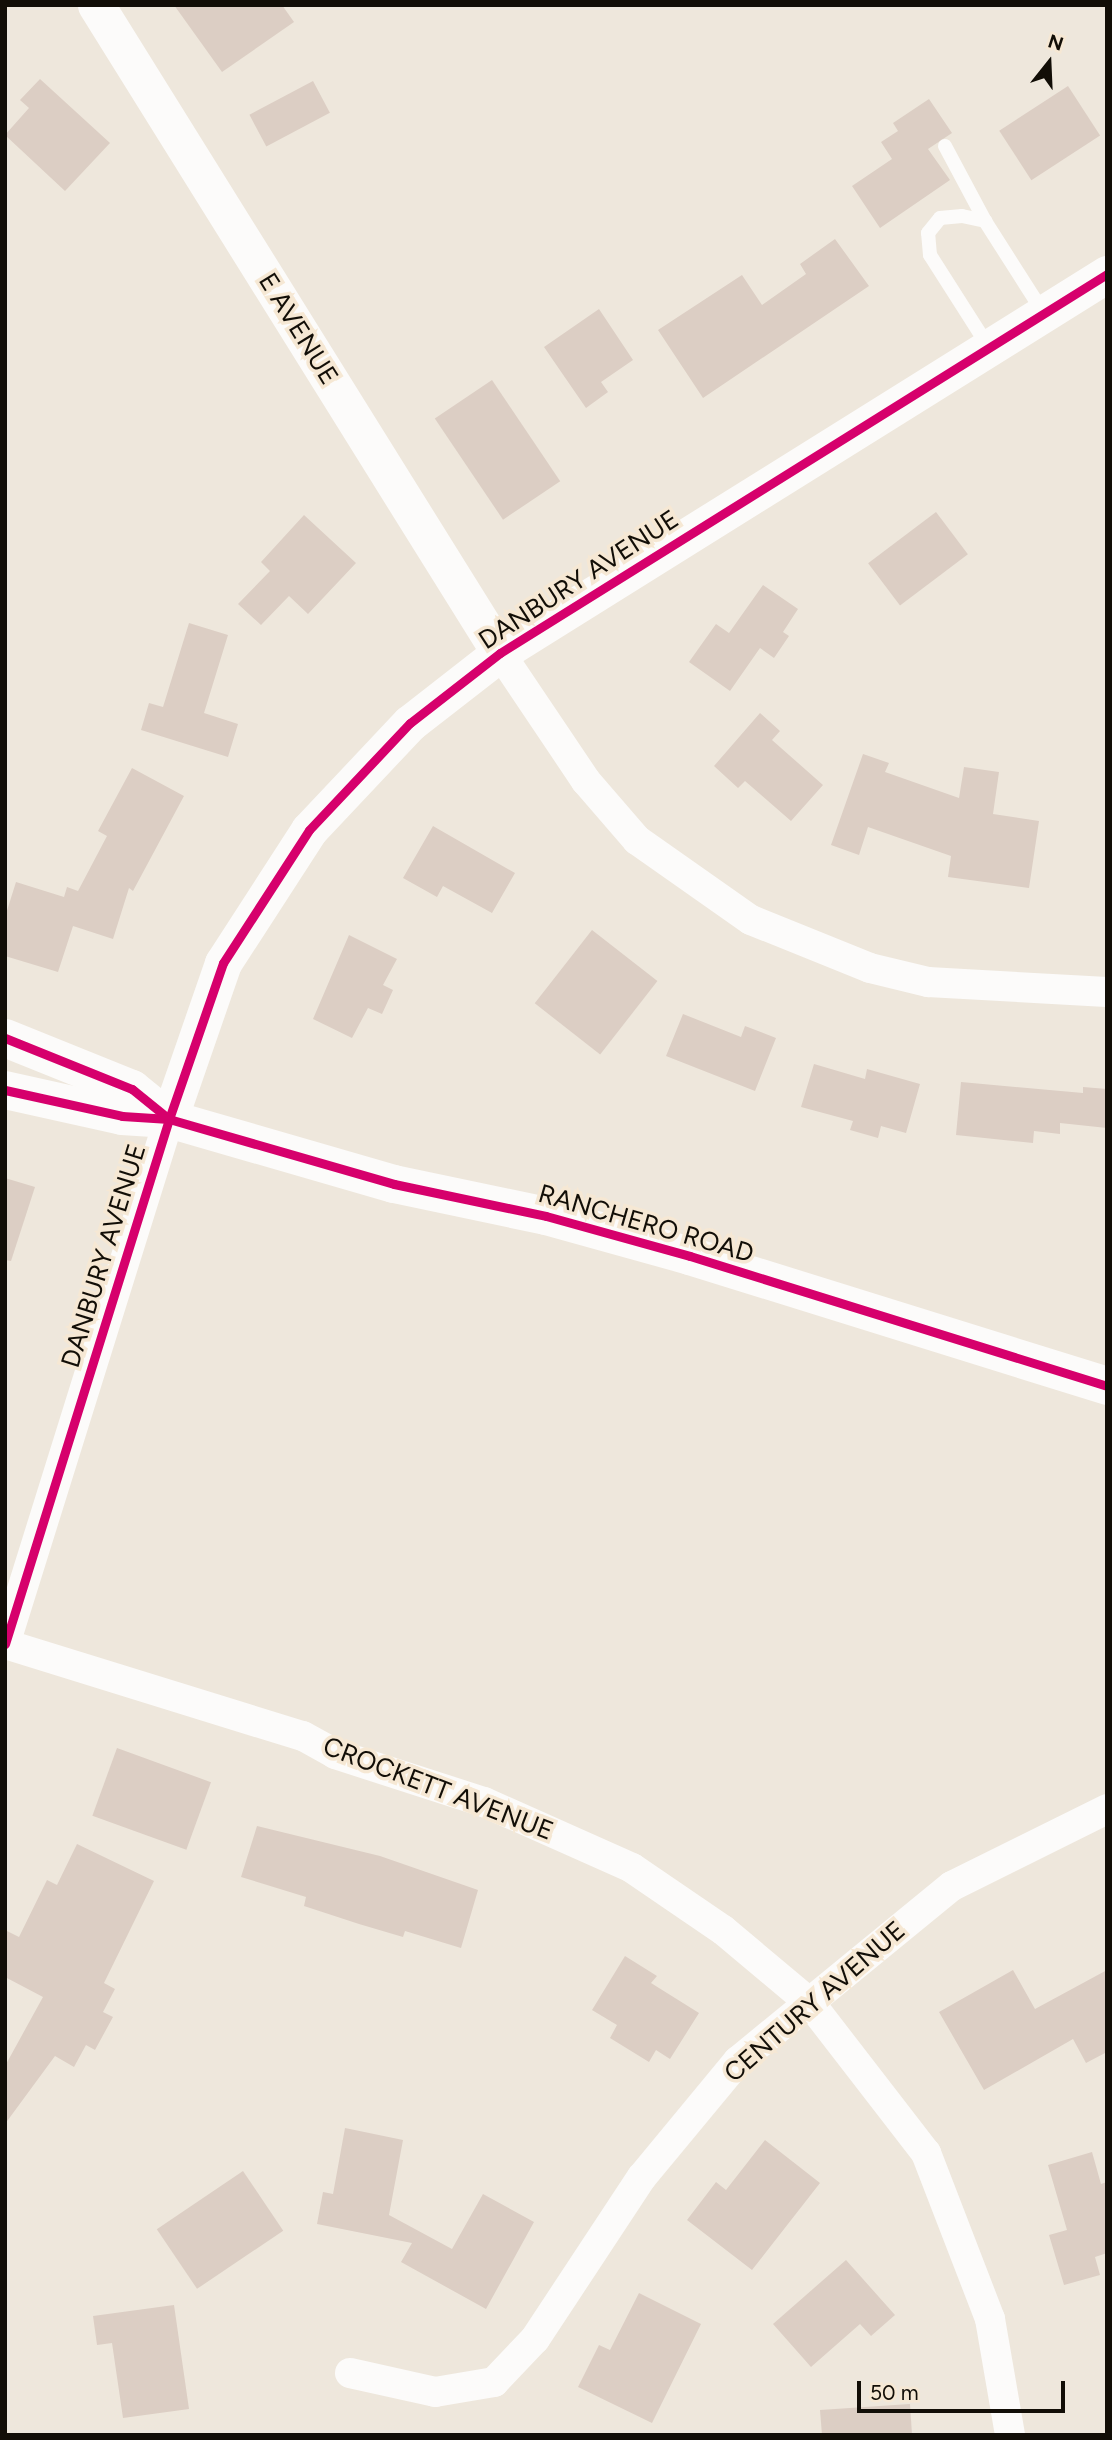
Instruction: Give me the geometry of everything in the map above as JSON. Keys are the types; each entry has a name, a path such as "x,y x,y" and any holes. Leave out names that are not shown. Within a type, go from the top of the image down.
{"main road":[{"name":"RANCHERO ROAD","path":"5,1038 132,1089 169,1119"},
{"name":"RANCHERO ROAD","path":"5,1090 122,1116 169,1119 394,1184 545,1216 690,1256 1107,1386"}],"street":[{"name":"E AVENUE","path":"96,5 500,653"},
{"name":"DANBURY AVENUE","path":"5,1644 169,1119 223,963 309,830 410,723 500,653 1107,274"},
{"path":"500,653 586,781 637,840 751,920 870,968 928,982 1107,992"},
{"name":"CROCKETT AVENUE","path":"5,1644 303,1736 335,1754 485,1802 632,1868 679,1897 810,2003 926,2153 990,2319 1010,2435"},
{"name":"CENTURY AVENUE","path":"350,2373 435,2392 494,2382 535,2339 642,2177 738,2061 952,1886 1107,1809"}],"lane":[{"path":"945,146 985,221 1044,313"},
{"path":"985,221 962,216 940,218 928,233 930,254 989,347"}],"building":[{"path":"174,5 282,5 294,22 222,72"},
{"path":"40,79 110,143 65,191 5,135 29,108 20,100"},
{"path":"313,81 330,113 266,147 249,115"},
{"path":"1068,86 1100,135 1031,180 999,131"},
{"path":"929,99 952,133 928,149 950,180 880,228 852,186 892,159 881,142 898,131 893,123"},
{"path":"835,239 869,286 703,398 658,330 742,275 762,305 806,274 800,264"},
{"path":"599,309 633,360 601,382 608,392 586,408 544,347"},
{"path":"492,380 560,481 503,520 435,419"},
{"path":"936,512 968,554 900,605 868,563"},
{"path":"304,515 356,563 308,614 289,596 261,625 238,604 270,571 261,562"},
{"path":"763,585 798,609 783,632 789,636 774,658 760,648 730,691 689,662 716,624 729,633"},
{"path":"189,623 228,635 204,713 238,724 228,757 141,730 149,703 163,707"},
{"path":"760,713 780,731 772,740 823,785 791,821 745,781 738,788 714,766"},
{"path":"863,754 889,763 885,772 959,798 964,767 999,772 993,814 1039,821 1029,888 948,877 951,856 868,827 859,855 831,845"},
{"path":"132,768 184,796 133,891 129,888 113,939 73,926 58,972 5,956 5,917 16,882 64,897 67,887 78,891 107,836 98,831"},
{"path":"433,826 515,873 492,913 443,886 437,897 403,878"},
{"path":"592,930 657,981 600,1054 535,1003"},
{"path":"349,935 397,959 383,985 393,990 382,1014 368,1008 352,1038 313,1019"},
{"path":"683,1014 741,1037 745,1026 776,1038 755,1091 666,1056"},
{"path":"814,1064 865,1079 867,1069 920,1084 906,1133 881,1126 878,1138 850,1130 853,1121 801,1107"},
{"path":"961,1082 1083,1093 1083,1087 1107,1089 1107,1128 1060,1123 1060,1134 1034,1131 1033,1143 956,1135"},
{"path":"5,1178 35,1187 11,1261 5,1260"},
{"path":"117,1748 211,1782 186,1850 92,1816"},
{"path":"257,1826 380,1856 478,1890 461,1948 405,1931 403,1937 359,1924 304,1906 306,1897 241,1877"},
{"path":"77,1844 154,1881 104,1983 115,1989 103,2012 113,2017 95,2050 86,2045 74,2067 55,2056 5,2124 5,2066 43,1997 5,1977 5,1930 19,1937 47,1880 57,1885"},
{"path":"625,1956 657,1976 651,1983 699,2013 670,2059 656,2050 649,2062 610,2038 617,2025 592,2010"},
{"path":"1013,1970 1035,2009 1107,1970 1107,2052 1086,2063 1073,2039 984,2090 939,2012"},
{"path":"345,2128 403,2140 389,2215 452,2249 483,2194 534,2222 486,2309 401,2262 412,2243 317,2224 323,2192 333,2194"},
{"path":"765,2140 820,2183 752,2270 687,2220 716,2182 726,2190"},
{"path":"1092,2152 1101,2184 1107,2182 1107,2253 1095,2257 1100,2275 1064,2285 1049,2235 1067,2230 1048,2165"},
{"path":"243,2171 283,2231 197,2289 157,2229"},
{"path":"846,2260 895,2315 871,2336 860,2324 811,2367 773,2324"},
{"path":"639,2293 701,2324 652,2423 578,2387 599,2345 610,2350"},
{"path":"174,2305 189,2409 123,2418 112,2343 97,2345 93,2316"},
{"path":"910,2404 912,2435 822,2435 820,2410"}],"cycle path":[{"path":"5,1644 169,1119 223,963 309,830 410,723 500,653 1107,274"},
{"path":"5,1038 132,1089 169,1119"},
{"path":"5,1090 122,1116 169,1119 394,1184 546,1216 690,1256 1107,1386"}]}
